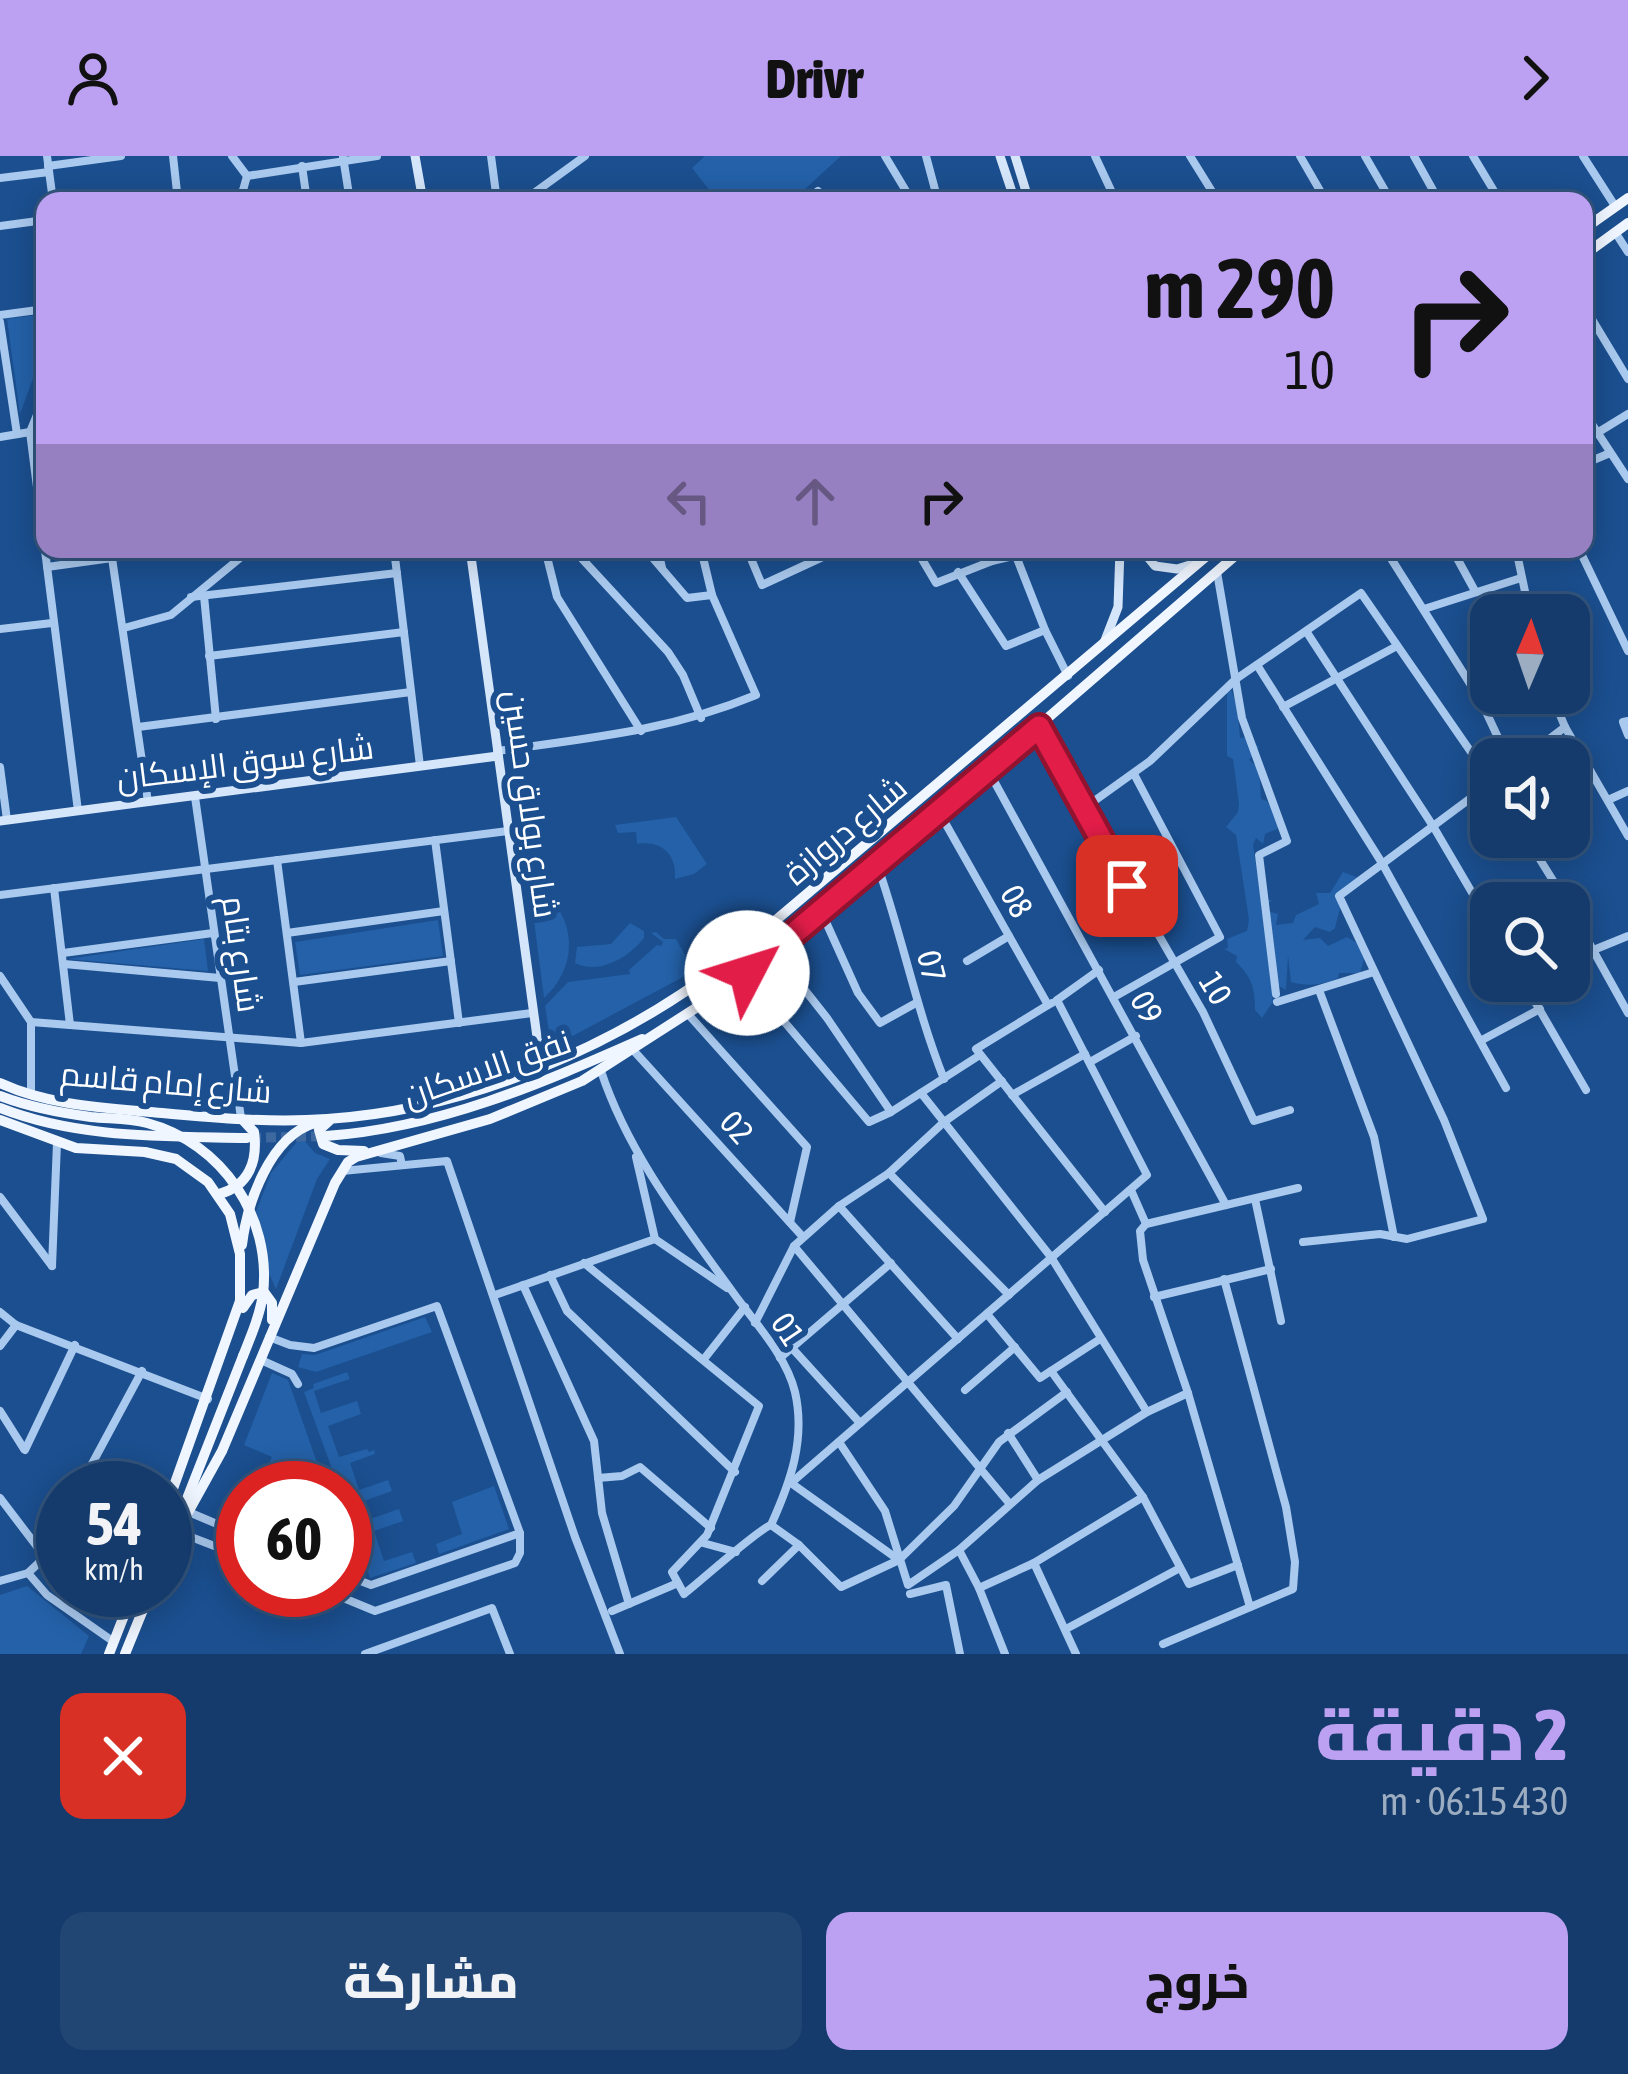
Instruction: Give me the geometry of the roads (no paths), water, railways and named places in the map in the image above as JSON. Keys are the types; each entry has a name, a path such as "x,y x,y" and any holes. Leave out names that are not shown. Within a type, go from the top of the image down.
{"main road":[{"path":"1593,223 1628,198"},
{"path":"1593,248 1628,223"},
{"name":"شارع دروازة","path":"660,1031 773,951 1233,558"},
{"name":"شارع دروازة","path":"330,1119 462,1093 541,1066 638,1022 699,983 1204,559"},
{"path":"988,745 1001,759"},
{"path":"350,1117 322,1125 321,1142 338,1150 400,1155 523,1108 601,1071 660,1031"},
{"name":"نفق الاسكان","path":"326,1136 397,1127 476,1106 660,1031"},
{"name":"شارع إمام قاسم","path":"0,1083 31,1095 105,1108 330,1119"},
{"path":"0,1096 57,1112 153,1125 197,1146 224,1170 248,1206 263,1254 262,1297 192,1486"},
{"path":"0,1108 43,1122 103,1132 247,1138"},
{"path":"219,1194 241,1184 253,1163 254,1129 241,1118"},
{"path":"240,1254 251,1203 277,1154 300,1128 330,1119"},
{"path":"0,1120 57,1143 170,1156 194,1170 219,1194 232,1220 240,1254 241,1291 184,1461"},
{"path":"192,1509 215,1467 344,1166 376,1151"},
{"path":"231,1332 249,1298 264,1292 272,1306 269,1338"},
{"path":"112,1648 124,1617"},
{"path":"125,1654 140,1617"}],"street":[{"path":"0,178 48,165 121,156"},
{"path":"173,156 180,192"},
{"path":"232,156 247,176"},
{"path":"247,176 377,156"},
{"path":"416,156 422,192"},
{"path":"491,156 496,192"},
{"path":"535,192 585,156"},
{"path":"885,156 907,192"},
{"path":"926,156 936,192"},
{"path":"1000,156 1012,192"},
{"path":"1015,156 1026,192"},
{"path":"1095,156 1112,192"},
{"path":"1300,156 1321,192"},
{"path":"1365,156 1385,192"},
{"path":"1414,156 1434,192"},
{"path":"1583,156 1616,206"},
{"path":"343,158 349,192"},
{"path":"1194,158 1211,192"},
{"path":"1474,158 1495,192"},
{"path":"302,166 306,192"},
{"path":"243,192 247,176"},
{"path":"0,226 36,221"},
{"path":"1615,232 1628,252"},
{"path":"17,434 3,365 0,318 36,311"},
{"path":"1593,321 1628,379"},
{"path":"1597,433 1628,414"},
{"path":"36,417 30,432 36,480"},
{"path":"1593,427 1628,479"},
{"path":"0,437 30,432"},
{"path":"1593,460 1610,453"},
{"path":"46,558 79,811"},
{"path":"47,567 112,558 148,802"},
{"path":"124,628 171,615 239,558"},
{"path":"395,558 420,766"},
{"name":"شارع بولاق حسين","path":"471,558 541,1066"},
{"path":"547,558 557,597 641,731"},
{"path":"582,558 668,652 701,718"},
{"path":"652,558 687,598 712,595"},
{"path":"660,558 662,569"},
{"path":"497,753 701,718 756,695 712,595 703,558"},
{"path":"751,558 762,585 823,558"},
{"path":"809,558 812,564"},
{"path":"921,558 936,583 1006,558"},
{"path":"1017,558 1068,676"},
{"path":"1102,647 1118,607 1120,558"},
{"path":"1148,558 1166,569 1204,559"},
{"path":"1390,558 1481,700 1498,738"},
{"path":"1457,558 1475,591"},
{"path":"1518,558 1525,594"},
{"path":"1583,558 1628,650"},
{"path":"958,572 1006,646 1046,630"},
{"path":"1217,572 1242,718 1287,841 1259,855 1277,998 1374,972"},
{"path":"191,598 397,573"},
{"path":"1424,609 1521,578"},
{"path":"1083,809 1134,774 1236,679 1361,592 1470,752"},
{"path":"204,596 216,719"},
{"path":"0,629 52,623"},
{"path":"1306,631 1470,889"},
{"path":"209,656 404,632"},
{"path":"1282,707 1397,646"},
{"path":"1257,665 1382,863 1506,1088"},
{"path":"138,728 411,692"},
{"path":"1560,714 1628,836"},
{"path":"1628,721 1623,722 1628,735"},
{"name":"10","path":"1039,727 1225,1052 1253,1121 1290,1110"},
{"path":"1550,738 1565,727"},
{"name":"شارع سوق الإسكان","path":"3,821 497,753"},
{"path":"0,767 3,821"},
{"name":"09","path":"988,770 1226,1205"},
{"path":"1114,997 1220,937 1134,774"},
{"path":"1608,800 1628,790"},
{"name":"شارع بتام","path":"195,796 241,1118"},
{"path":"1303,1242 1380,1234 1408,1239 1483,1219 1444,1120 1340,896 1470,798"},
{"name":"08","path":"939,812 1009,936 1087,1058 1148,1175 1131,1190"},
{"path":"0,895 508,831"},
{"path":"435,840 459,1023"},
{"path":"277,860 301,1043"},
{"name":"07","path":"877,864 898,924 916,1003 944,1079"},
{"path":"54,888 70,1025"},
{"path":"287,933 444,911"},
{"path":"821,911 858,993 880,1023 916,1003"},
{"path":"63,953 213,933"},
{"path":"967,961 1009,936"},
{"path":"1595,950 1628,936"},
{"path":"1590,942 1628,1013"},
{"path":"773,951 827,1018 891,1112"},
{"path":"294,982 451,961"},
{"path":"64,964 220,978"},
{"path":"1099,970 976,1049 1105,1212"},
{"path":"744,974 869,1122 980,1055"},
{"path":"0,976 31,1022 31,1095"},
{"path":"1318,989 1374,1137 1394,1237"},
{"path":"1536,1002 1586,1090"},
{"path":"1482,1040 1540,1009"},
{"path":"31,1022 301,1043 532,1013"},
{"path":"688,1014 807,1147 790,1222"},
{"path":"1012,1095 1136,1036"},
{"name":"02","path":"634,1051 803,1237"},
{"name":"01","path":"601,1071 635,1153 780,1358 798,1407 790,1484 770,1525 684,1594 678,1583"},
{"path":"755,1323 803,1237 839,1206 890,1174 944,1122 1002,1081"},
{"path":"921,1093 1051,1257 1147,1412"},
{"path":"0,1197 52,1266 57,1143"},
{"path":"635,1153 655,1239 733,1292"},
{"path":"344,1166 400,1155 447,1161 575,1537 620,1654"},
{"path":"890,1174 1009,1294"},
{"path":"1250,1607 1188,1393 1154,1297 1140,1231 1146,1225 1298,1188"},
{"path":"899,1560 790,1484 1131,1190 1146,1225"},
{"path":"1255,1199 1281,1321"},
{"path":"839,1206 958,1339"},
{"path":"494,1295 655,1239"},
{"path":"794,1246 1009,1503"},
{"path":"584,1263 759,1406 711,1528 703,1543 672,1572 678,1583 612,1611"},
{"path":"780,1358 891,1263"},
{"path":"1154,1297 1271,1268"},
{"path":"550,1275 567,1311 735,1472"},
{"path":"1163,1644 1293,1589 1295,1562 1286,1508 1223,1279"},
{"path":"524,1285 594,1441 602,1513 629,1604"},
{"path":"269,1338 314,1348 436,1306 520,1533 520,1553 515,1563 372,1610"},
{"path":"704,1359 745,1307"},
{"path":"0,1312 16,1325 208,1399"},
{"path":"987,1314 1040,1378 1100,1339"},
{"path":"2,1341 16,1325"},
{"path":"0,1411 25,1450 75,1346"},
{"path":"965,1390 1015,1347"},
{"path":"792,1348 860,1423"},
{"path":"261,1360 292,1374 298,1384"},
{"path":"94,1461 142,1371"},
{"path":"1051,1371 1142,1497 1189,1584 1238,1565"},
{"path":"770,1525 799,1545 841,1587 899,1560 940,1522 1008,1433 1067,1391"},
{"path":"839,1442 885,1511 908,1585 959,1550 1038,1480 1102,1438 1188,1393"},
{"path":"1008,1433 1038,1480"},
{"path":"598,1478 622,1476 640,1467 711,1528"},
{"path":"979,1588 1034,1563 1142,1497"},
{"path":"0,1581 28,1574 45,1557 2,1504"},
{"path":"372,1585 520,1533"},
{"path":"703,1543 738,1552"},
{"path":"762,1581 799,1545"},
{"path":"959,1550 1005,1654"},
{"path":"1034,1563 1076,1654"},
{"path":"1066,1629 1180,1568"},
{"path":"926,1573 930,1589"},
{"path":"28,1574 112,1648"},
{"path":"910,1594 946,1585 960,1654"},
{"path":"365,1654 492,1607 510,1654"}],"tunnel":[{"path":"251,1138 326,1136"}]}
